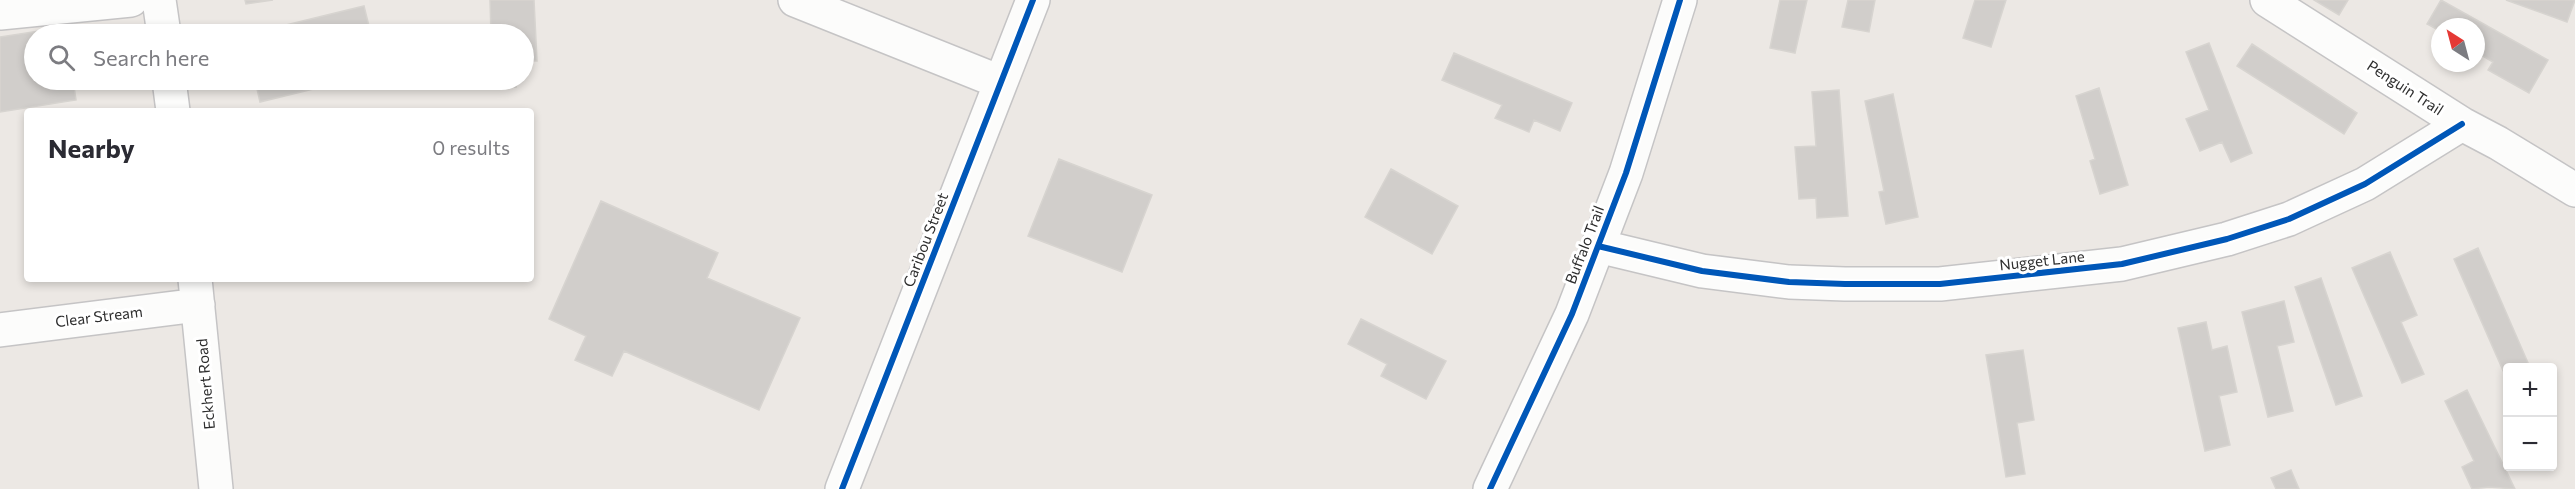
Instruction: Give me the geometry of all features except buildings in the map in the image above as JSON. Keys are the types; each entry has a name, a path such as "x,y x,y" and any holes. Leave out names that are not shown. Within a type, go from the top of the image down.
{"street":[{"path":"0,12 131,0"},
{"path":"159,0 163,24"},
{"path":"795,0 1000,82"},
{"name":"Caribou Street","path":"842,489 1033,0"},
{"name":"Buffalo Trail","path":"1490,489 1572,314 1626,173 1680,0"},
{"name":"Penguin Trail","path":"2267,0 2462,124 2498,142 2575,190"},
{"path":"170,90 173,108"},
{"name":"Nugget Lane","path":"1598,246 1702,271 1789,282 1845,284 1940,284 2122,264 2227,239 2289,219 2366,184 2462,124"},
{"name":"Clear Stream","path":"0,330 197,292"},
{"name":"Eckhert Road","path":"197,292 216,489"}],"cycle path":[{"path":"842,489 1033,0"},
{"path":"1490,489 1572,314 1626,173 1680,0"},
{"path":"1598,246 1702,271 1789,282 1845,284 1940,284 2122,264 2227,239 2289,219 2365,184 2462,124"}]}
